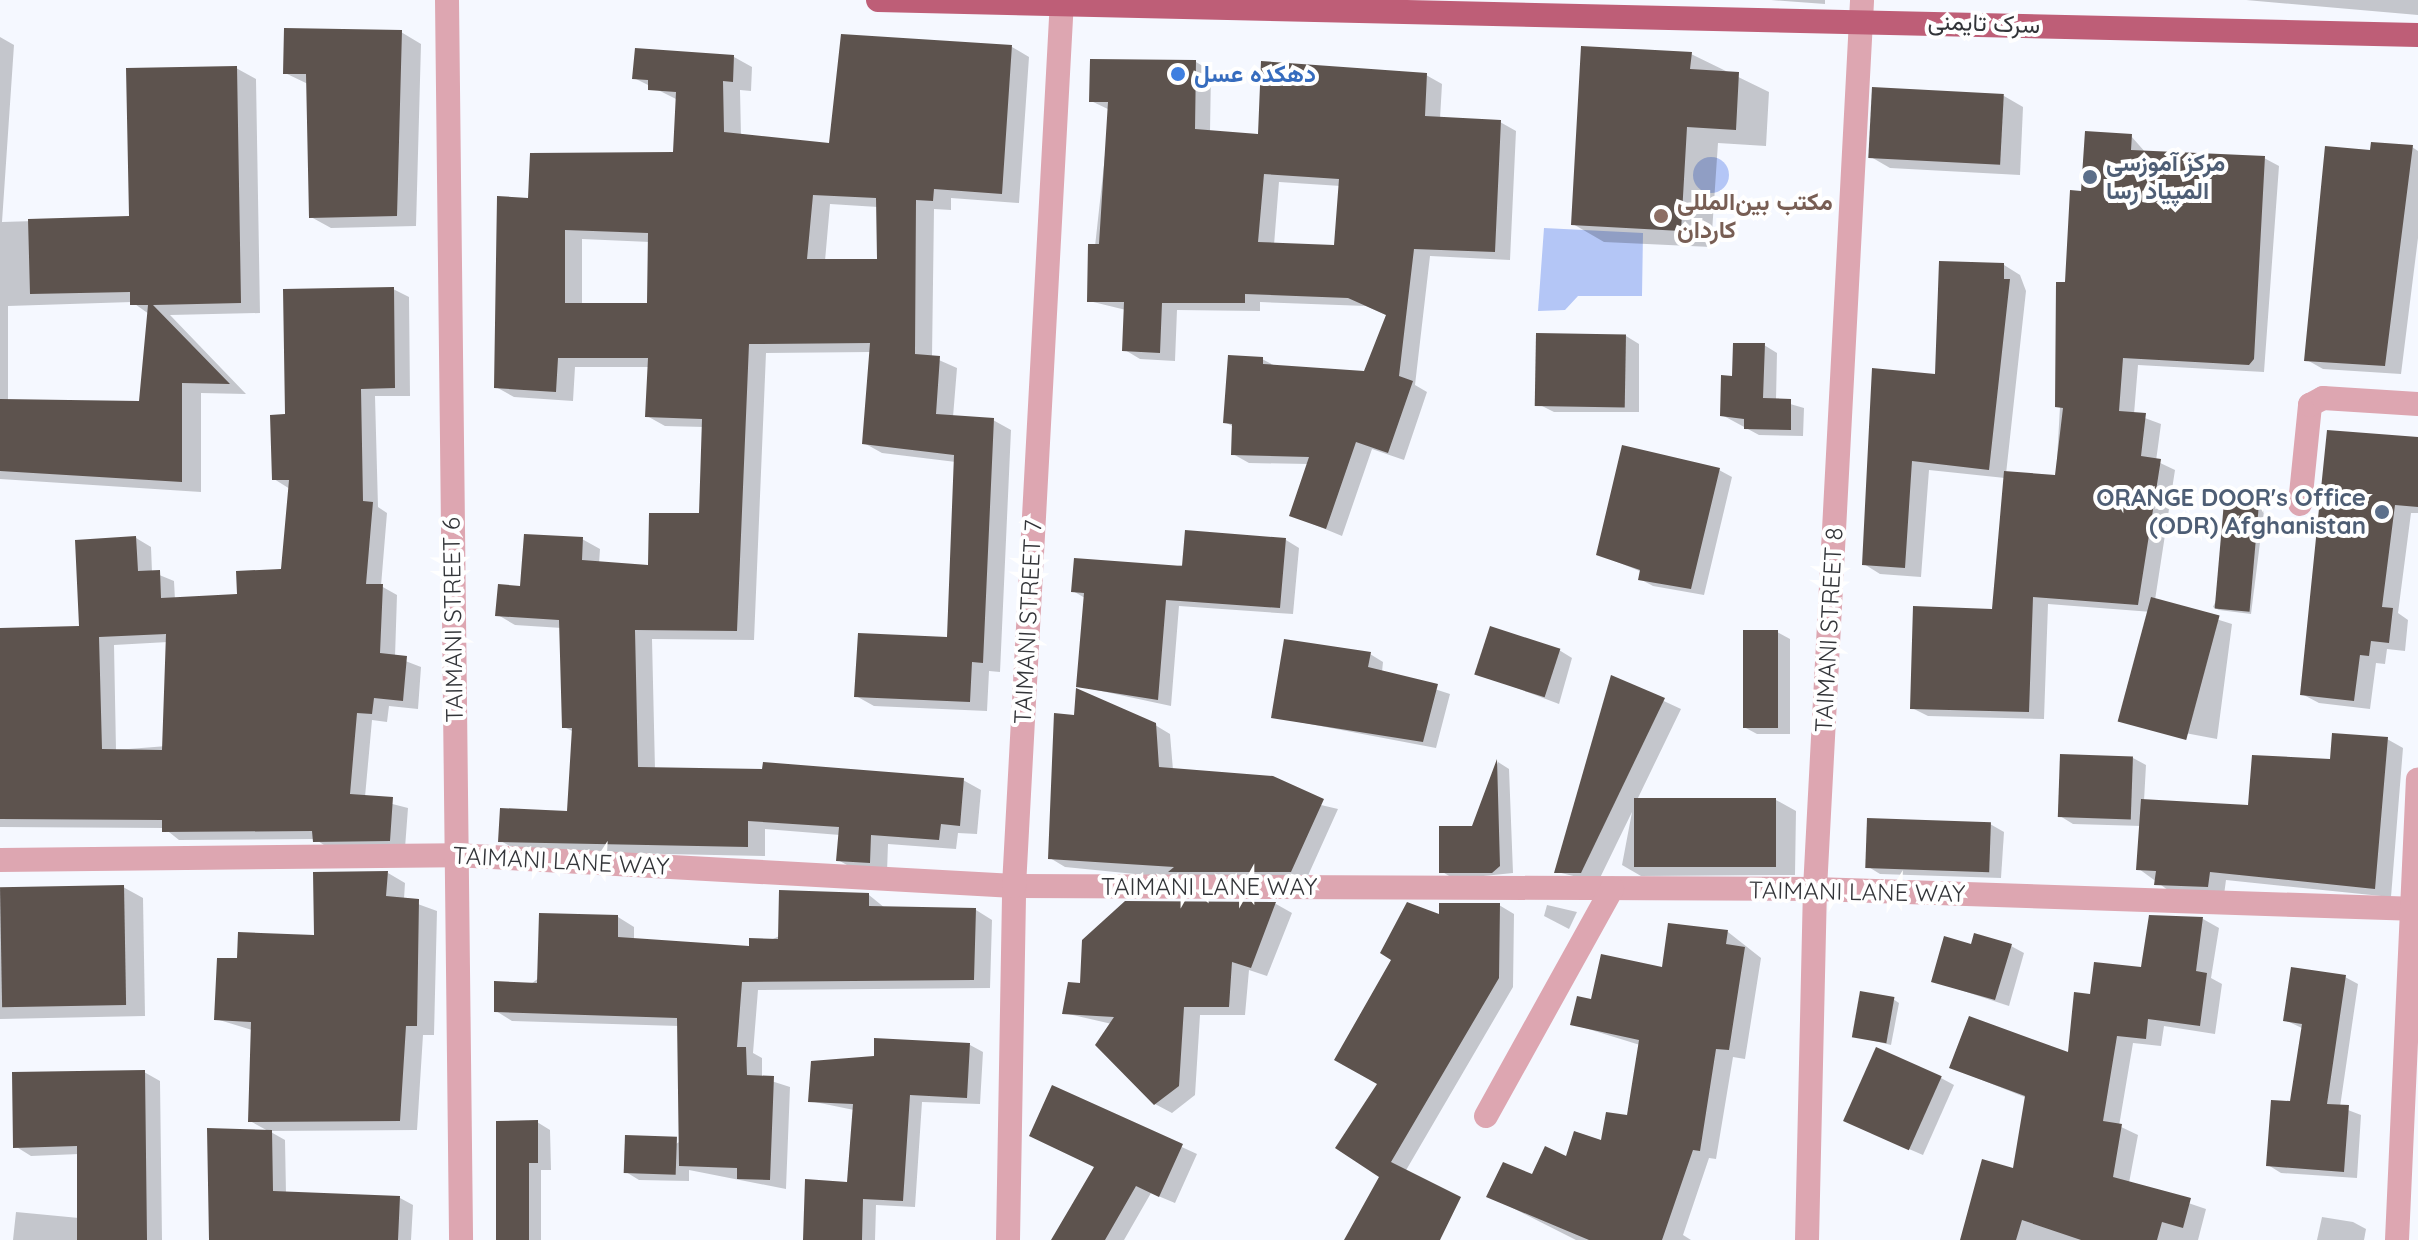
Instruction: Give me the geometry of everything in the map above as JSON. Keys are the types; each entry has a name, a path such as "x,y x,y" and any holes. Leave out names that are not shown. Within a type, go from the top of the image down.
{"main road":[{"name":"سرک تایمنی","path":"878,0 1862,10 2418,35"}],"street":[{"name":"TAIMANI STREET 6","path":"447,0 461,1240"},
{"name":"TAIMANI STREET 7","path":"1008,1240 1014,886 1062,2"},
{"name":"TAIMANI STREET 8","path":"1807,1240 1815,889 1862,10"},
{"path":"2300,504 2310,405 2323,398 2418,404"},
{"path":"2397,1240 2418,779"},
{"name":"TAIMANI LANE WAY","path":"0,860 455,855 1014,886 1815,889 2414,909"},
{"path":"1486,1116 1612,889"}],"shaded area":[{"path":"1711,157 1723,163 1729,175 1723,187 1711,193 1699,187 1693,175 1699,163"},
{"path":"1544,228 1643,233 1642,296 1578,296 1565,310 1538,311"}],"building":[{"path":"284,28 402,30 397,216 309,218 306,74 283,74"},
{"path":"841,34 1012,45 1002,194 934,189 933,201 916,200 915,354 940,356 936,414 994,418 983,663 972,662 970,702 854,697 858,633 947,637 954,455 862,444 870,343 749,344 737,631 635,630 638,767 762,769 763,762 964,778 960,826 941,824 939,840 871,835 870,863 836,861 839,827 748,821 748,847 498,842 500,808 567,811 572,728 562,728 559,620 495,616 498,584 520,586 524,534 583,537 582,560 648,565 649,513 699,513 702,419 645,417 648,358 558,358 556,392 494,388 497,196 528,198 530,153 673,152 676,92 648,90 648,80 632,79 635,48 734,55 733,82 723,81 724,132 829,143","holes":["813,195 876,198 877,259 807,259","565,230 648,233 647,303 565,303"]},
{"path":"1581,46 1692,52 1690,69 1739,72 1736,130 1687,127 1681,231 1571,225"},
{"path":"1090,59 1196,60 1195,129 1258,134 1261,61 1427,73 1425,116 1501,120 1495,252 1414,249 1399,376 1413,381 1388,453 1356,442 1326,529 1289,516 1309,457 1231,455 1232,424 1223,423 1228,355 1263,357 1263,364 1364,371 1386,315 1348,298 1245,294 1245,303 1162,303 1160,353 1122,351 1124,302 1087,302 1088,244 1099,244 1108,102 1089,102","holes":["1264,174 1339,179 1334,245 1258,242"]},
{"path":"237,66 241,303 153,305 230,384 182,383 182,482 0,471 0,399 139,401 148,305 130,305 130,292 30,294 28,219 129,216 126,68"},
{"path":"1872,87 2004,94 2000,165 1868,158"},
{"path":"2085,131 2132,134 2131,150 2265,156 2254,359 2249,365 2123,358 2119,411 2146,413 2141,456 2161,459 2138,605 2033,597 2029,712 1910,709 1913,606 1992,609 2004,471 2055,475 2063,408 2055,407 2056,282 2065,282 2070,190 2081,191"},
{"path":"2371,142 2413,145 2385,366 2304,361 2325,146 2370,150"},
{"path":"1939,261 2004,263 2004,279 2010,279 1989,470 1912,461 1905,568 1862,565 1872,368 1935,374"},
{"path":"394,287 395,388 361,389 363,501 373,502 366,584 383,584 380,653 407,656 403,701 374,698 372,714 357,713 350,794 393,797 390,841 313,842 312,831 162,832 162,820 0,819 0,628 79,626 75,540 136,536 138,571 160,570 161,598 237,594 236,571 281,569 289,480 272,480 270,415 285,414 283,289","holes":["166,634 162,750 102,749 99,637"]},
{"path":"1536,333 1626,335 1625,408 1535,406"},
{"path":"1733,343 1765,343 1763,398 1791,399 1791,430 1744,429 1744,419 1720,416 1721,375 1732,376"},
{"path":"2327,430 2418,437 2418,507 2395,505 2382,607 2393,608 2389,643 2371,641 2369,656 2360,655 2354,701 2300,695"},
{"path":"1622,445 1720,468 1691,589 1638,580 1640,570 1596,555"},
{"path":"2224,502 2259,505 2250,612 2215,609"},
{"path":"1185,530 1286,538 1280,608 1166,600 1158,700 1076,687 1084,593 1071,592 1074,558 1182,566"},
{"path":"2151,597 2220,615 2186,740 2118,722"},
{"path":"1490,626 1560,649 1545,697 1474,675"},
{"path":"1743,630 1778,630 1778,728 1743,728"},
{"path":"1284,639 1371,652 1368,667 1438,684 1423,742 1271,718"},
{"path":"1611,675 1665,698 1581,873 1554,873"},
{"path":"1076,688 1156,723 1159,767 1273,776 1324,799 1291,872 1168,872 1174,867 1048,859 1054,713 1074,715"},
{"path":"2332,733 2388,737 2375,889 2210,872 2208,887 2154,885 2156,871 2136,870 2141,799 2248,805 2252,755 2330,759"},
{"path":"2060,754 2133,757 2131,820 2058,817"},
{"path":"1497,759 1500,866 1492,873 1439,873 1439,826 1472,826"},
{"path":"1634,798 1776,798 1776,867 1634,867"},
{"path":"1867,818 1991,822 1989,872 1865,868"},
{"path":"388,871 386,896 419,899 417,1026 406,1026 400,1121 248,1122 251,1022 214,1020 217,958 237,958 238,932 314,935 313,872"},
{"path":"124,885 126,1005 2,1007 0,887"},
{"path":"779,890 869,893 869,906 976,908 974,980 742,982 737,1047 746,1047 747,1075 774,1076 770,1180 737,1179 737,1168 679,1166 677,1018 494,1012 494,981 537,983 539,913 618,915 618,937 749,946 749,938 778,939"},
{"path":"1125,901 1276,902 1251,968 1232,962 1229,1007 1184,1007 1179,1086 1154,1105 1095,1045 1114,1017 1062,1014 1068,982 1080,983 1082,940"},
{"path":"1407,902 1439,914 1439,903 1500,903 1499,978 1391,1162 1461,1197 1440,1240 1344,1240 1379,1177 1335,1148 1377,1084 1334,1060 1391,960 1380,953"},
{"path":"2149,915 2203,917 2196,971 2207,973 2200,1026 2148,1019 2146,1039 2117,1036 2103,1121 2122,1124 2113,1177 2191,1198 2183,1228 2162,1222 2157,1240 2081,1240 2022,1220 2016,1240 1960,1240 1982,1159 2013,1168 2025,1096 1949,1068 1969,1016 2068,1052 2074,992 2090,994 2094,962 2141,967"},
{"path":"1668,923 1728,930 1726,944 1745,947 1729,1050 1716,1049 1700,1151 1693,1150 1662,1240 1589,1240 1486,1197 1503,1162 1532,1174 1545,1146 1566,1156 1574,1131 1601,1140 1606,1112 1627,1115 1639,1040 1570,1025 1577,996 1591,999 1601,954 1662,967"},
{"path":"1974,933 2012,944 1995,1000 1931,982 1944,936 1971,944"},
{"path":"2291,967 2346,975 2327,1104 2349,1105 2344,1172 2266,1166 2271,1100 2290,1101 2302,1024 2283,1021"},
{"path":"1860,991 1894,997 1886,1043 1852,1037"},
{"path":"874,1038 970,1043 967,1098 910,1095 903,1201 863,1199 862,1240 803,1240 805,1179 847,1182 853,1104 808,1102 811,1061 874,1056"},
{"path":"1876,1047 1942,1076 1909,1150 1843,1121"},
{"path":"145,1070 147,1240 77,1240 77,1146 13,1148 12,1072"},
{"path":"1052,1085 1183,1144 1159,1197 1136,1186 1105,1240 1051,1240 1094,1167 1029,1136"},
{"path":"538,1120 538,1163 529,1163 529,1240 496,1240 496,1121"},
{"path":"207,1128 272,1130 273,1191 400,1196 398,1240 209,1240"},
{"path":"625,1135 677,1137 676,1175 624,1173"}],"place":[{"name":"دهکده عسل","path":"1178,74"},
{"name":"مرکز آموزسی المپیاد رسا","path":"2090,177"},
{"name":"مکتب بین‌المللی کاردان","path":"1661,216"},
{"name":"ORANGE DOOR's Office (ODR) Afghanistan","path":"2382,512"}]}
